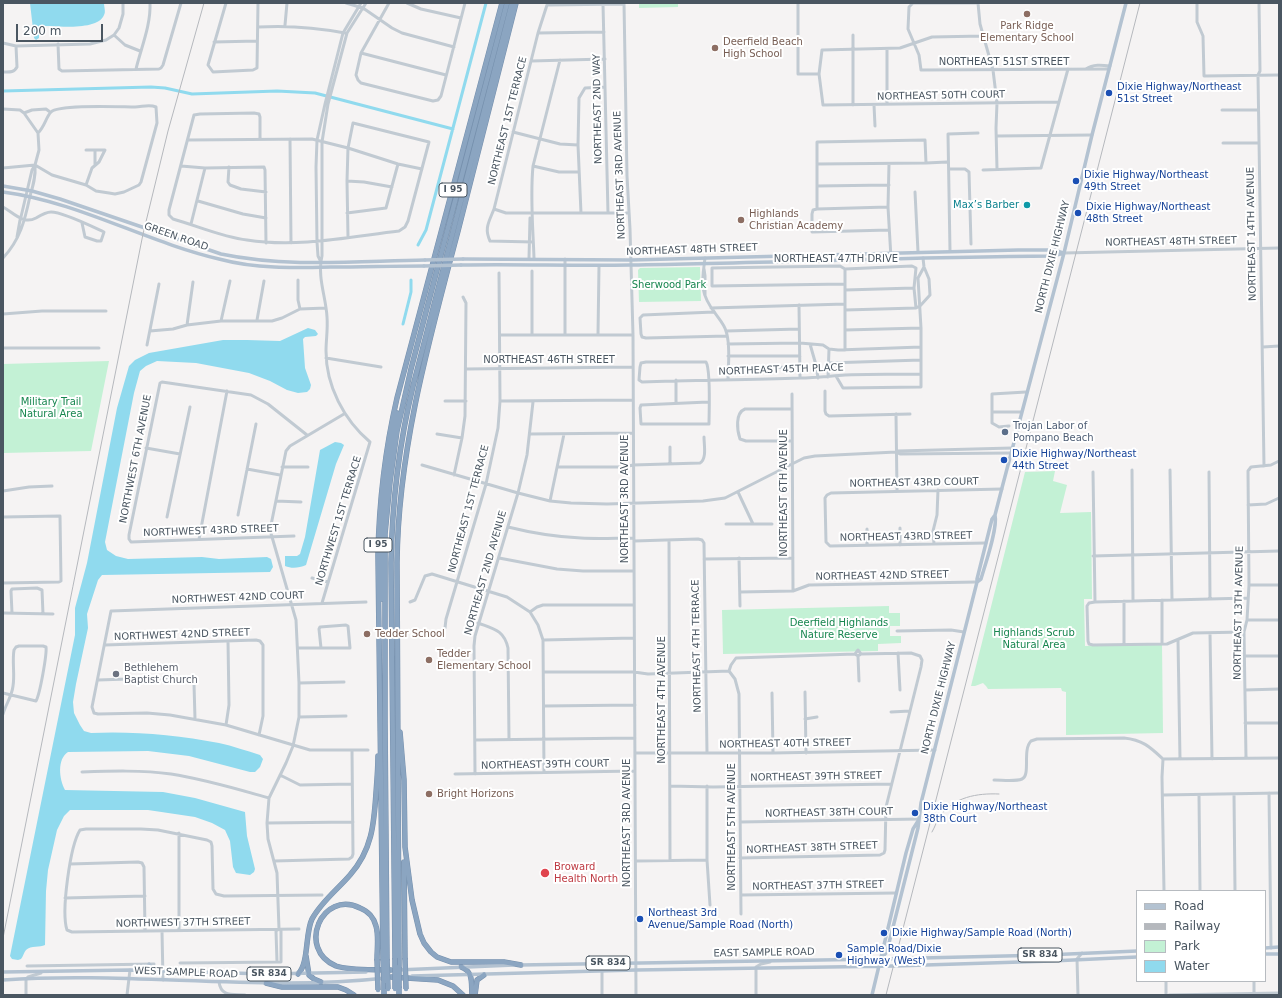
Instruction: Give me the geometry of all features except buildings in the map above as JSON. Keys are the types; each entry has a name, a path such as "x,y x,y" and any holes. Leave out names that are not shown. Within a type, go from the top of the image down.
{"highway":[{"name":"I 95","path":"385,991 378,582 379,513 387,445 403,376 502,3"},
{"path":"385,959 385,534 390,482 397,431 411,369 507,3"},
{"path":"395,995 397,989 397,958 391,542 397,469 412,391 512,3"},
{"name":"I 95","path":"397,958 397,553 400,500 406,448 414,407 445,279 516,3"},
{"path":"385,723 382,524 387,471 403,390 403,376"},
{"path":"391,542 400,500"},
{"path":"397,705 404,780 406,995"},
{"path":"298,974 302,968 306,955 308,931 313,918 358,865 370,841 374,822 378,765 378,726 381,717"},
{"path":"404,847 418,928 422,938 431,952 440,959 451,962 504,962 521,965"},
{"path":"378,992 377,959 376,926 370,915 365,910 354,906 344,905 330,910 323,916 317,927 316,938 320,951 326,959 334,965 344,968 391,970"},
{"path":"306,955 308,974 312,978 321,982"},
{"path":"461,967 466,969 471,975 474,995"},
{"path":"474,995 477,980 484,975"},
{"path":"392,977 438,980 454,986 463,995"},
{"path":"266,983 282,987 338,987 354,995"},
{"path":"397,989 399,995"},
{"path":"385,991 388,995"}],"main road":[{"name":"NORTH DIXIE HIGHWAY","path":"881,959 886,953 888,947 918,828 921,803 978,582 977,578 1064,253 1092,135 1126,3"},
{"name":"GREEN ROAD","path":"3,186 32,191 60,199 221,254 270,262 321,262"},
{"name":"GREEN ROAD","path":"3,192 30,197 79,211 188,250 219,259 246,265 270,267 321,267"},
{"name":"NORTHEAST 48TH STREET","path":"321,262 532,258 631,260 950,251 1054,250 1064,253"},
{"path":"923,258 927,254 951,253 958,251"},
{"name":"NORTHEAST 48TH STREET","path":"321,267 461,265 599,266 891,258 1053,256 1064,253"},
{"path":"684,264 697,258"},
{"name":"NORTH DIXIE HIGHWAY","path":"978,582 981,580 991,543 996,520 995,515"},
{"name":"NORTH DIXIE HIGHWAY","path":"872,995 912,828 919,819"},
{"path":"1266,948 1279,948"},
{"name":"EAST SAMPLE ROAD","path":"391,970 521,965 976,957 1136,951"},
{"path":"1068,960 1072,958 1074,953"},
{"path":"1266,954 1279,954"},
{"path":"968,963 971,959 976,957"},
{"name":"EAST SAMPLE ROAD","path":"392,977 636,970 879,966 1136,957"},
{"path":"733,968 752,965 756,961"},
{"path":"149,964 154,970"},
{"name":"WEST SAMPLE ROAD","path":"3,972 154,970 250,974 308,974 391,970"},
{"name":"WEST SAMPLE ROAD","path":"3,980 130,978 266,983 321,982 392,977"}],"street":[{"path":"3,43 16,46 100,42 114,35 119,28 124,8 123,3"},
{"path":"136,69 151,14 150,3"},
{"path":"58,44 59,69 62,71 158,69 161,68 181,3"},
{"path":"226,3 208,65 213,72 253,70 257,68 258,3"},
{"path":"285,25 287,3"},
{"path":"346,3 363,8 402,33 454,47"},
{"path":"180,964 279,962 276,932 279,929 277,874 268,839 267,823 270,798 293,746 299,717 299,683 296,620 270,530 286,451 290,446 307,435 344,414 329,379 326,358 328,328 322,288 322,256 319,242 316,167 317,140 345,33 361,3"},
{"path":"345,33 366,3"},
{"path":"389,3 362,53 356,75 358,80 361,83 433,101 438,100 440,96 465,3"},
{"path":"408,3 421,9 461,18"},
{"path":"603,4 624,3"},
{"name":"NORTHEAST 3RD AVENUE","path":"624,3 633,335 636,995"},
{"path":"798,3 798,74 819,74 822,50 900,48 932,37 982,36"},
{"path":"914,44 908,29 908,7 912,3 978,3 982,36 993,70 997,103 997,169"},
{"path":"1197,3 1197,22 1203,36 1204,76 1279,75"},
{"name":"NORTHEAST 14TH AVENUE","path":"1259,3 1260,71 1258,76 1258,143 1263,347 1264,466"},
{"name":"NORTHEAST 1ST TERRACE","path":"532,242 490,241 487,234 487,228 494,209 538,33 547,5 603,4"},
{"name":"NORTHEAST 2ND WAY","path":"603,4 608,213"},
{"path":"258,27 285,25 311,27 345,33"},
{"path":"538,33 604,32"},
{"path":"114,35 125,45 140,51"},
{"path":"853,35 853,105"},
{"path":"214,42 257,41"},
{"name":"NORTHEAST 51ST STREET","path":"914,44 921,70 1086,69 1095,65 1109,67"},
{"path":"3,72 13,72 16,70 16,46"},
{"path":"887,49 887,104"},
{"path":"362,53 446,75"},
{"path":"531,61 605,59"},
{"path":"532,258 530,214 532,213 533,166 560,60"},
{"path":"983,170 1041,168 1051,136 1068,69"},
{"name":"NORTHEAST 50TH COURT","path":"819,74 823,105 1059,102"},
{"path":"581,213 578,145 579,98 585,88 605,87"},
{"path":"319,242 322,142 327,102"},
{"path":"3,168 35,166 52,176 86,185 96,191 115,194 132,189 142,182 157,123 156,107 152,105 136,107 75,107 57,109 50,112 43,128 38,133"},
{"path":"874,105 875,126"},
{"path":"3,109 20,110 24,113 38,133 39,150 25,196 22,220"},
{"path":"24,113 40,109 46,109 50,112"},
{"path":"1222,110 1258,110"},
{"path":"260,139 259,114 194,115 169,210 169,215 173,220 245,240 266,243 319,242 399,231 405,227 408,221 429,142 353,123 348,148 348,238"},
{"path":"514,132 560,144 578,145"},
{"path":"950,251 949,169 947,162 948,134 978,132"},
{"path":"997,136 1092,135"},
{"path":"290,139 291,243"},
{"path":"188,140 317,140 398,164 422,169"},
{"path":"817,209 816,142 925,140 926,162"},
{"path":"1223,143 1258,143"},
{"path":"86,150 105,150 100,162 95,164 92,168 86,185"},
{"path":"95,150 95,164"},
{"path":"817,164 947,162"},
{"path":"347,213 386,208 398,164"},
{"path":"889,164 888,207 891,258"},
{"path":"3,258 10,251 16,240 32,191 36,173 35,166"},
{"path":"180,166 205,168 264,167 266,192 266,243"},
{"path":"533,166 559,172 579,172"},
{"path":"229,167 228,182 230,185 241,189 266,192"},
{"path":"191,224 198,201 205,168"},
{"path":"949,169 965,169 969,172 971,244"},
{"path":"347,181 364,182 392,187"},
{"path":"817,186 889,185"},
{"path":"915,192 918,252"},
{"path":"198,201 244,214 266,218"},
{"path":"3,207 22,220 34,219 46,213 52,212 82,223 104,232 101,241 97,242 85,237 82,223"},
{"path":"888,207 813,210 812,232 889,230"},
{"path":"494,209 506,213 629,213"},
{"name":"NORTHEAST 48TH STREET","path":"1064,253 1279,248"},
{"path":"705,258 702,287 705,297 711,308 722,322 726,331 728,344 728,380"},
{"path":"845,310 916,308 920,306 930,296 929,279 924,267 923,258"},
{"path":"565,259 565,335"},
{"path":"598,334 599,266"},
{"name":"NORTHEAST 47TH DRIVE","path":"845,284 712,286 712,268 840,266 845,269 912,266 916,268 914,288"},
{"path":"836,376 843,388 921,387 921,328 918,278 924,267"},
{"path":"845,269 845,350"},
{"path":"532,271 532,335"},
{"name":"NORTHEAST 1ST TERRACE","path":"445,628 446,618 458,582 486,484 498,428 500,401 500,273"},
{"path":"298,280 298,300 300,308"},
{"path":"221,321 230,281"},
{"path":"258,320 264,281"},
{"path":"187,325 193,282"},
{"path":"147,345 159,284"},
{"path":"845,290 914,288 916,308"},
{"path":"454,475 462,438 466,401 466,303 463,297"},
{"path":"711,308 845,304"},
{"path":"799,305 800,378"},
{"path":"150,331 173,329 187,325 221,321 272,321 282,318 300,308 326,308"},
{"path":"3,314 42,311 106,311"},
{"path":"714,312 643,315 640,318 641,334 642,337 646,338 727,336"},
{"path":"726,331 799,328"},
{"path":"845,330 921,328"},
{"path":"500,335 633,335"},
{"path":"728,344 800,343 823,345 829,349 845,350 921,347"},
{"path":"810,344 818,378"},
{"path":"1263,347 1279,346"},
{"path":"3,348 99,348"},
{"path":"828,377 829,349"},
{"path":"728,356 800,356"},
{"path":"326,358 381,367"},
{"path":"828,363 921,360"},
{"name":"NORTHEAST 45TH PLACE","path":"708,380 708,366 706,362 646,362 641,363 640,367 639,380 642,382 921,374"},
{"name":"NORTHEAST 46TH STREET","path":"466,369 633,367"},
{"path":"728,368 800,367"},
{"path":"676,380 676,403"},
{"path":"708,380 709,424 641,424 641,405 708,402"},
{"name":"NORTHWEST 6TH AVENUE","path":"129,539 160,383 162,382 227,391"},
{"path":"199,539 227,391 251,395 307,435"},
{"path":"825,391 826,414 829,416 910,414"},
{"path":"1009,426 999,427 992,423 992,394 1026,392"},
{"name":"NORTHEAST 6TH AVENUE","path":"792,394 793,591"},
{"path":"500,401 533,402 633,400"},
{"path":"445,401 466,401"},
{"name":"NORTHEAST 2ND AVENUE","path":"475,774 474,646 478,624 518,493 530,434 533,402"},
{"path":"168,517 190,407"},
{"path":"792,408 745,409 741,410 738,415 738,434 740,439 746,441 792,441"},
{"path":"992,412 1021,412"},
{"name":"NORTHWEST 1ST TERRACE","path":"322,603 370,442 358,431 344,414"},
{"path":"896,414 897,491"},
{"path":"238,516 256,424"},
{"path":"530,434 633,433"},
{"path":"437,434 462,438"},
{"path":"550,501 564,434"},
{"path":"558,467 700,463 703,462 704,458 704,437"},
{"path":"670,447 670,464"},
{"path":"146,448 180,454"},
{"path":"422,465 550,501 634,503 703,501 725,498 804,458 825,454 896,452 900,454 1012,450"},
{"path":"1264,466 1279,462"},
{"name":"NORTHEAST 13TH AVENUE","path":"1246,758 1244,632 1247,620 1249,585 1248,470 1251,466 1264,466"},
{"path":"282,467 308,467"},
{"path":"247,469 280,475"},
{"path":"1132,470 1133,601"},
{"path":"1170,470 1172,600"},
{"path":"1093,472 1095,602"},
{"path":"1209,472 1210,599"},
{"path":"3,491 29,487 52,486"},
{"name":"NORTHEAST 43RD COURT","path":"827,544 826,506 827,495 831,493 1002,489"},
{"path":"934,544 933,531 937,515 938,490"},
{"path":"738,492 753,524"},
{"path":"1248,505 1266,504 1279,498"},
{"path":"276,501 301,502"},
{"path":"3,517 60,516 61,581 3,583"},
{"path":"726,524 772,524"},
{"path":"508,527 548,535 582,538 670,540"},
{"path":"900,528 900,545"},
{"path":"867,529 867,546"},
{"name":"NORTHWEST 43RD STREET","path":"129,539 131,542 294,536"},
{"name":"NORTHEAST 4TH TERRACE","path":"670,540 698,539 702,540 704,543 707,753"},
{"name":"NORTHEAST 4TH AVENUE","path":"670,540 670,860"},
{"name":"NORTHEAST 43RD STREET","path":"827,544 830,546 867,546 986,543"},
{"path":"1094,556 1279,551"},
{"path":"499,558 558,569 584,571 634,571"},
{"path":"739,558 740,606"},
{"path":"704,559 793,558"},
{"path":"410,602 415,600 424,576 432,574 508,597 530,612 538,625 543,640 544,772"},
{"path":"312,578 328,582"},
{"name":"NORTHEAST 42ND STREET","path":"740,592 793,591 809,585 978,582"},
{"path":"1249,585 1279,585"},
{"path":"12,613 12,589 37,588 42,590 43,614"},
{"path":"1244,632 1193,633 1187,634 1172,643 1162,644 1093,645 1088,641 1088,606 1090,603 1095,602 1248,598"},
{"path":"1162,600 1162,644"},
{"path":"1124,601 1124,644"},
{"name":"NORTHWEST 42ND COURT","path":"105,645 111,611 366,602"},
{"path":"530,612 543,605 634,605"},
{"path":"3,613 52,614"},
{"path":"1247,620 1279,620"},
{"path":"478,624 501,633 507,641 509,739"},
{"path":"298,648 321,648 350,648 348,626 320,627 321,648"},
{"path":"897,631 951,630 964,632"},
{"path":"1210,633 1212,758"},
{"path":"543,640 634,638"},
{"path":"1178,640 1180,759"},
{"path":"226,725 228,706 228,641"},
{"name":"NORTHWEST 42ND STREET","path":"105,645 260,641 263,645 263,716 259,735"},
{"path":"105,645 92,707 94,712 98,714 170,715 226,725 310,750 368,750"},
{"path":"3,693 10,696 36,701 38,698 46,647 19,646 14,650 13,680 10,696 3,714"},
{"path":"544,672 670,673 729,671 736,658 855,654 858,650 860,655 859,681"},
{"path":"898,653 900,690"},
{"path":"860,655 916,653 922,660 891,784 885,819"},
{"path":"1245,656 1279,656"},
{"name":"NORTHEAST 5TH AVENUE","path":"729,671 735,680 739,694 741,914"},
{"path":"98,680 187,677 192,679 194,684 195,719"},
{"path":"299,683 344,682"},
{"path":"1245,690 1279,689"},
{"path":"805,692 806,753"},
{"path":"772,693 772,753"},
{"path":"544,706 635,705"},
{"path":"891,712 910,711"},
{"path":"299,717 346,716"},
{"path":"805,719 817,717"},
{"path":"1245,723 1279,723"},
{"path":"475,740 635,738"},
{"path":"994,780 1023,779 1026,776 1027,770 1026,749 1031,741 1037,739 1135,739 1144,743 1163,759 1279,758"},
{"path":"274,861 352,858 352,750"},
{"name":"NORTHEAST 40TH STREET","path":"635,753 806,753 935,750"},
{"path":"1163,759 1164,890"},
{"path":"82,772 137,771 171,774 210,782 270,798"},
{"name":"NORTHEAST 39TH COURT","path":"455,774 635,771"},
{"path":"280,776 300,785 352,784"},
{"name":"NORTHEAST 39TH STREET","path":"670,786 891,784"},
{"path":"707,786 707,860 710,905"},
{"path":"1268,793 1271,948"},
{"path":"1163,796 1279,793"},
{"path":"1234,794 1235,890"},
{"path":"1199,795 1200,890"},
{"name":"NORTHEAST 38TH STREET","path":"740,858 880,855 884,853 885,850 885,819"},
{"name":"NORTHEAST 38TH COURT","path":"740,822 919,819"},
{"path":"267,823 353,822"},
{"path":"144,896 65,898 70,864 77,835 80,830 141,829 180,834 207,840 211,842 212,846 213,889 216,894 224,896 322,894"},
{"path":"179,930 180,834"},
{"path":"636,861 707,860"},
{"path":"70,864 142,863 144,867 145,931"},
{"name":"NORTHEAST 37TH STREET","path":"741,895 896,893"},
{"name":"NORTHWEST 37TH STREET","path":"65,898 64,924 66,930 72,932 299,929"},
{"path":"162,931 162,980"},
{"path":"1078,995 1078,960 1082,952"},
{"path":"756,995 756,968 761,964 773,961"},
{"path":"27,966 154,964"},
{"path":"26,995 26,979 30,975 46,972 47,966"},
{"path":"127,995 130,970"},
{"path":"602,971 602,995"},
{"path":"219,982 220,989 222,991 245,995"},
{"path":"1166,982 1167,995 1279,993"},
{"path":"1254,982 1254,994"}],"green space":[{"path":"639,3 678,3 678,7 639,8"},
{"name":"Sherwood Park","path":"700,267 701,301 639,302 638,270 640,268"},
{"name":"Military Trail Natural Area","path":"109,361 91,451 3,453 3,364"},
{"name":"Highlands Scrub Natural Area","path":"1055,471 1053,481 1067,485 1060,513 1091,512 1092,599 1084,599 1085,646 1162,644 1163,733 1066,735 1066,692 1062,691 1061,688 988,689 983,683 971,686 1025,472"},
{"name":"Deerfield Highlands Nature Reserve","path":"889,606 889,613 900,613 900,626 890,626 890,636 901,636 901,643 878,644 878,651 723,654 722,610"}],"water":[{"path":"30,3 104,3 105,12 100,20 86,26 42,26 39,30 39,38 36,40 34,38"},
{"path":"308,328 315,330 318,334 316,336 305,337 303,339 305,368 311,385 307,392 298,393 287,390 270,381 249,373 196,363 157,361 146,366 140,371 134,393 105,542 107,550 116,556 128,559 202,557 219,559 267,557 271,559 273,567 270,572 102,575 98,580 87,614 88,628 73,702 74,713 84,731 91,733 155,734 219,743 260,755 263,759 260,767 255,772 250,772 189,756 148,751 68,752 62,759 60,770 61,780 65,790 163,792 195,798 245,812 247,836 255,869 254,872 250,875 236,873 233,867 230,841 225,830 212,823 195,817 148,810 70,810 64,816 57,830 48,870 45,945 28,948 21,959 12,959 10,956 75,635 75,608 87,563 117,408 129,366 135,360 149,353 223,340 280,341"},
{"path":"335,442 344,445 336,464 306,565 290,568 285,566 285,556 297,556 300,554 305,537 320,450"}],"waterway":[{"path":"418,245 426,230 486,3"},
{"path":"3,91 151,87 165,88 192,94 277,91 315,93 453,129"},
{"path":"403,324 411,292 411,280"}],"railway":[{"path":"3,938 143,234 168,131 204,3"},
{"path":"886,995 1140,3"},
{"path":"932,832 940,816 952,804 959,800 982,794 999,794"}],"place":[{"name":"Park Ridge Elementary School","path":"1027,14"},
{"name":"Deerfield Beach High School","path":"715,48"},
{"name":"Dixie Highway/Northeast 51st Street","path":"1109,93"},
{"name":"Dixie Highway/Northeast 49th Street","path":"1076,181"},
{"name":"Max’s Barber","path":"1027,205"},
{"name":"Dixie Highway/Northeast 48th Street","path":"1078,213"},
{"name":"Highlands Christian Academy","path":"741,220"},
{"name":"Trojan Labor of Pompano Beach","path":"1005,432"},
{"name":"Dixie Highway/Northeast 44th Street","path":"1004,460"},
{"name":"Tedder School","path":"367,634"},
{"name":"Tedder Elementary School","path":"429,660"},
{"name":"Bethlehem Baptist Church","path":"116,674"},
{"name":"Bright Horizons","path":"429,794"},
{"name":"Dixie Highway/Northeast 38th Court","path":"915,813"},
{"name":"Broward Health North","path":"545,873"},
{"name":"Northeast 3rd Avenue/Sample Road (North)","path":"640,919"},
{"name":"Dixie Highway/Sample Road (North)","path":"884,933"},
{"name":"Sample Road/Dixie Highway (West)","path":"839,955"}]}
